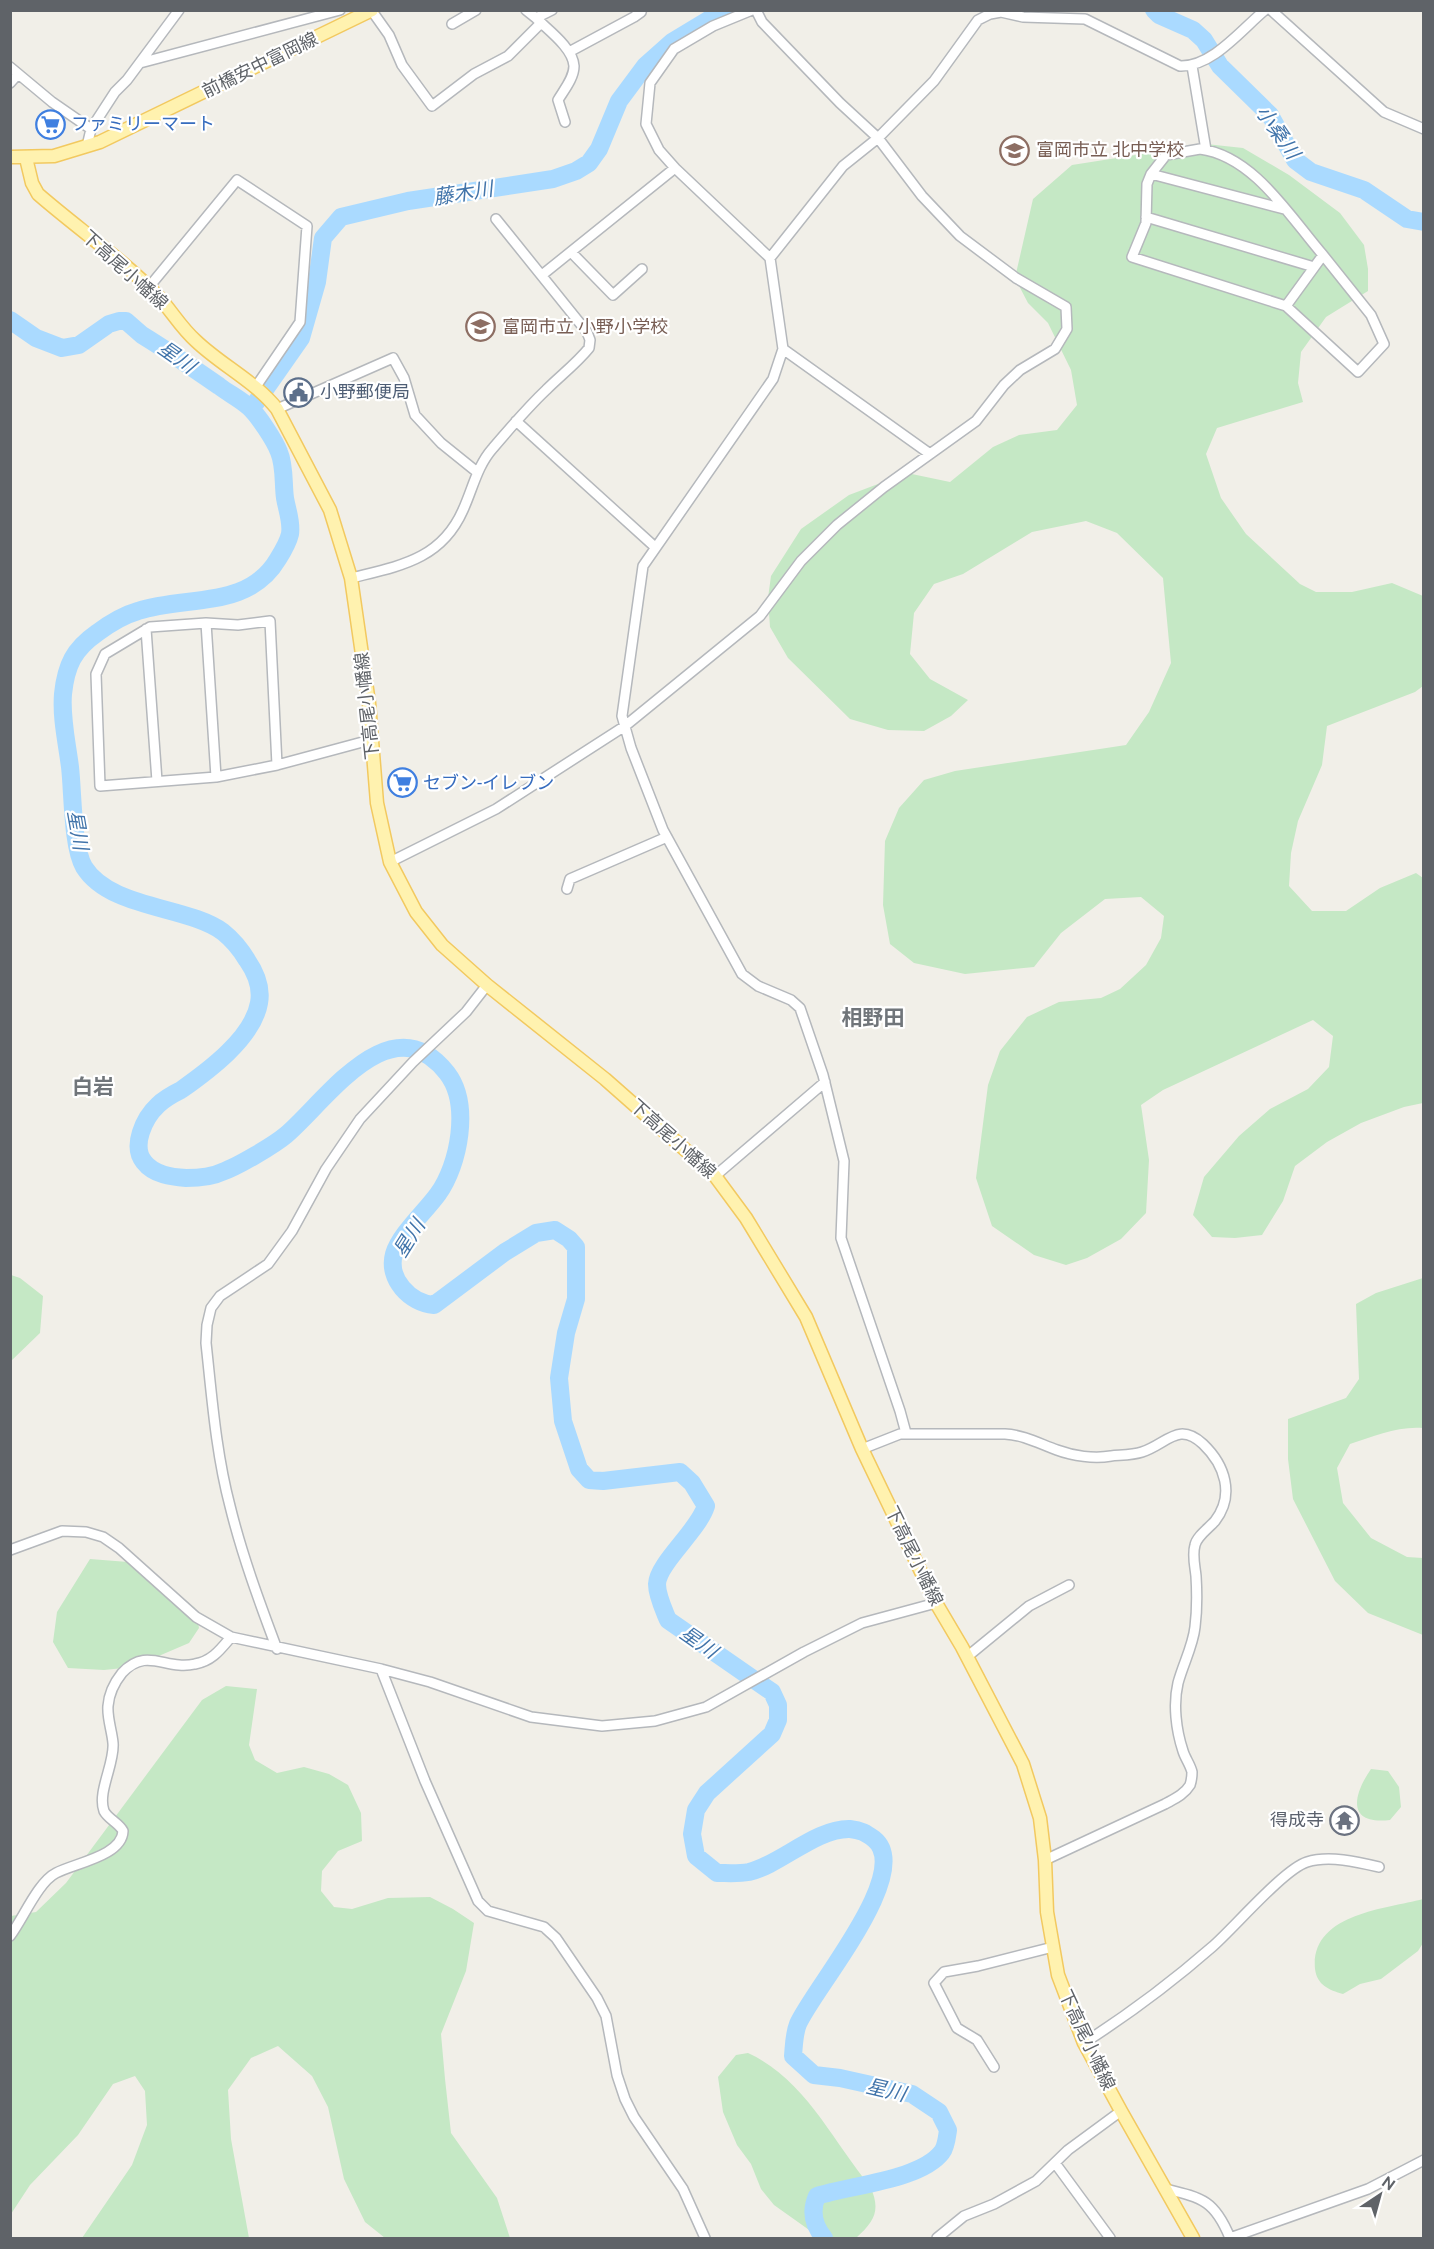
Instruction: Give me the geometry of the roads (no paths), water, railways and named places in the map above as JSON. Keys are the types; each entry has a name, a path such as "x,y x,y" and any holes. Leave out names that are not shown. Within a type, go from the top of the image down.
{"main road":[{"name":"前橋安中富岡線","path":"10,157 54,156 100,142 348,16 372,10"},
{"name":"下高尾小幡線","path":"26,158 32,183 38,194 149,287 195,340 273,404 330,510 351,578 369,703 370,740 377,803 390,861 416,912 442,945 487,986 605,1079 716,1176 746,1218 806,1317 862,1449 936,1603 968,1656 1023,1764 1040,1818 1045,1860 1047,1912 1058,1975 1084,2043 1193,2238"}],"street":[{"path":"87,146 91,129 115,92 140,63 179,10"},
{"path":"140,63 340,10"},
{"path":"372,10 389,35 402,65 432,106 474,74 508,56 538,21 552,10"},
{"path":"452,24 476,10"},
{"path":"526,10 569,52 574,65 571,78 558,100 566,122"},
{"path":"569,52 634,17 641,12 640,10"},
{"path":"390,861 496,810 625,726 760,616 801,561 837,525 884,487 976,421 1004,385 1020,370 1055,349 1067,329 1066,308 1016,278 960,236 922,196 878,138 840,103 777,38 754,10 713,26 674,49 650,83 646,124 659,150 675,168 770,258 783,349 773,379 643,566 622,716 625,726 635,758 667,837 742,974 758,986 790,1000 800,1008 825,1082 844,1161 841,1238 906,1433"},
{"path":"770,258 843,166 878,138 934,81 978,20 996,12 1023,18 1085,19 1180,66 1192,66 1208,60 1265,10"},
{"path":"1271,10 1384,112 1424,129"},
{"path":"1192,66 1206,150"},
{"path":"10,83 14,70 52,102 91,129"},
{"path":"1206,150 1226,157 1256,176 1371,315 1384,344 1358,372 1286,306 1132,257 1146,223 1147,184 1151,174 1166,155 1206,150"},
{"path":"542,275 675,168"},
{"path":"1151,174 1284,209"},
{"path":"149,287 237,180 307,226 300,322 256,389"},
{"path":"1146,217 1314,267"},
{"path":"351,578 408,564 430,553 449,534 458,519 477,472 491,450 516,421 585,352 590,344 587,332 496,219"},
{"path":"571,252 613,295 642,269"},
{"path":"1286,306 1323,255"},
{"path":"783,349 930,454"},
{"path":"273,404 393,358 404,378 415,415 441,443 477,472"},
{"path":"516,421 655,546"},
{"path":"277,765 270,621 238,625 206,623 150,627 105,654 96,674 100,786 216,777 277,765 370,740"},
{"path":"206,623 216,777"},
{"path":"146,629 157,782"},
{"path":"567,889 570,879 667,837"},
{"path":"277,1649 248,1570 229,1504 220,1457 206,1343 211,1308 220,1296 268,1264 292,1231 326,1168 360,1119 413,1062 466,1012 487,986"},
{"path":"716,1176 825,1082"},
{"path":"862,1449 906,1433 1018,1434 1060,1451 1106,1457 1140,1453 1175,1435 1188,1434 1202,1443 1216,1458 1224,1474 1226,1488 1224,1506 1216,1519 1195,1541 1195,1627 1178,1684 1175,1703 1183,1751 1192,1772 1190,1784 1180,1796 1165,1804 1045,1860"},
{"path":"10,1550 62,1531 86,1532 103,1537 119,1548 196,1617 231,1637 277,1649 381,1669 430,1682 531,1718 602,1726 655,1721 706,1707 804,1652 862,1623 936,1603"},
{"path":"968,1656 1029,1606 1069,1585"},
{"path":"10,1936 51,1876 115,1849 122,1839 123,1831 107,1814 104,1803 114,1746 109,1702 117,1680 129,1667 140,1660 189,1665 207,1660 217,1655 231,1637"},
{"path":"381,1669 425,1781 477,1901 488,1911 544,1927 556,1938 591,1989 606,2016 617,2075 625,2099 634,2117 683,2189 705,2238"},
{"path":"1084,2043 1165,1986 1214,1945 1287,1875 1305,1862 1322,1860 1379,1867"},
{"path":"994,2067 976,2040 957,2028 934,1983 944,1972 1053,1947"},
{"path":"937,2238 963,2216 993,2204 1036,2181 1068,2150 1121,2111"},
{"path":"1166,2189 1204,2200 1221,2217 1230,2238 1368,2189 1424,2160"},
{"path":"1055,2163 1110,2238"}],"waterway":[{"name":"藤木川","path":"252,408 301,338 317,282 323,238 341,217 408,201 553,179 576,171 589,163 599,149 619,101 645,66 672,42 725,10"},
{"name":"小桑川","path":"1154,10 1159,15 1193,30 1204,40 1220,66 1270,115 1295,160 1311,172 1364,190 1407,219 1424,222"},
{"name":"星川","path":"10,320 36,338 62,348 79,345 109,324 126,321 142,335 249,407 270,435 282,463 290,534 282,553 265,575 250,586 233,594 157,606 117,620 82,645 72,659 66,674 63,712 75,833 84,867 96,881 112,891 150,906 208,923 223,932 245,956 259,986 259,1003 248,1029 216,1063 163,1101 153,1111 141,1132 140,1155 153,1170 169,1176 195,1178 218,1174 237,1166 286,1135 340,1081 361,1064 382,1052 404,1048 426,1054 447,1073 459,1101 460,1117 456,1151 445,1182 438,1194 413,1223 394,1254 394,1272 402,1288 417,1300 434,1305 505,1252 536,1233 555,1230 569,1239 576,1247 576,1299 566,1333 559,1378 563,1421 579,1469 589,1480 603,1481 680,1472 692,1483 706,1506 702,1516 664,1566 657,1584 659,1598 668,1620 772,1692 778,1705 778,1720 772,1734 707,1793 696,1810 692,1834 696,1856 717,1873 749,1872 773,1862 824,1834 850,1829 863,1832 874,1839 883,1855 882,1877 872,1903 857,1931 798,2024 793,2056 814,2075 840,2078 912,2094 939,2112 948,2130 942,2152 918,2169 884,2180 817,2196 814,2218 824,2238"}],"place":[{"name":"ファミリーマート","path":"50,124"},
{"name":"富岡市立 北中学校","path":"1015,150"},
{"name":"富岡市立 小野小学校","path":"481,327"},
{"name":"小野郵便局","path":"299,392"},
{"name":"セブン-イレブン","path":"402,783"},
{"name":"得成寺","path":"1345,1820"}],"district":[{"name":"相野田","path":"873,1018"},
{"name":"白岩","path":"93,1087"}]}
